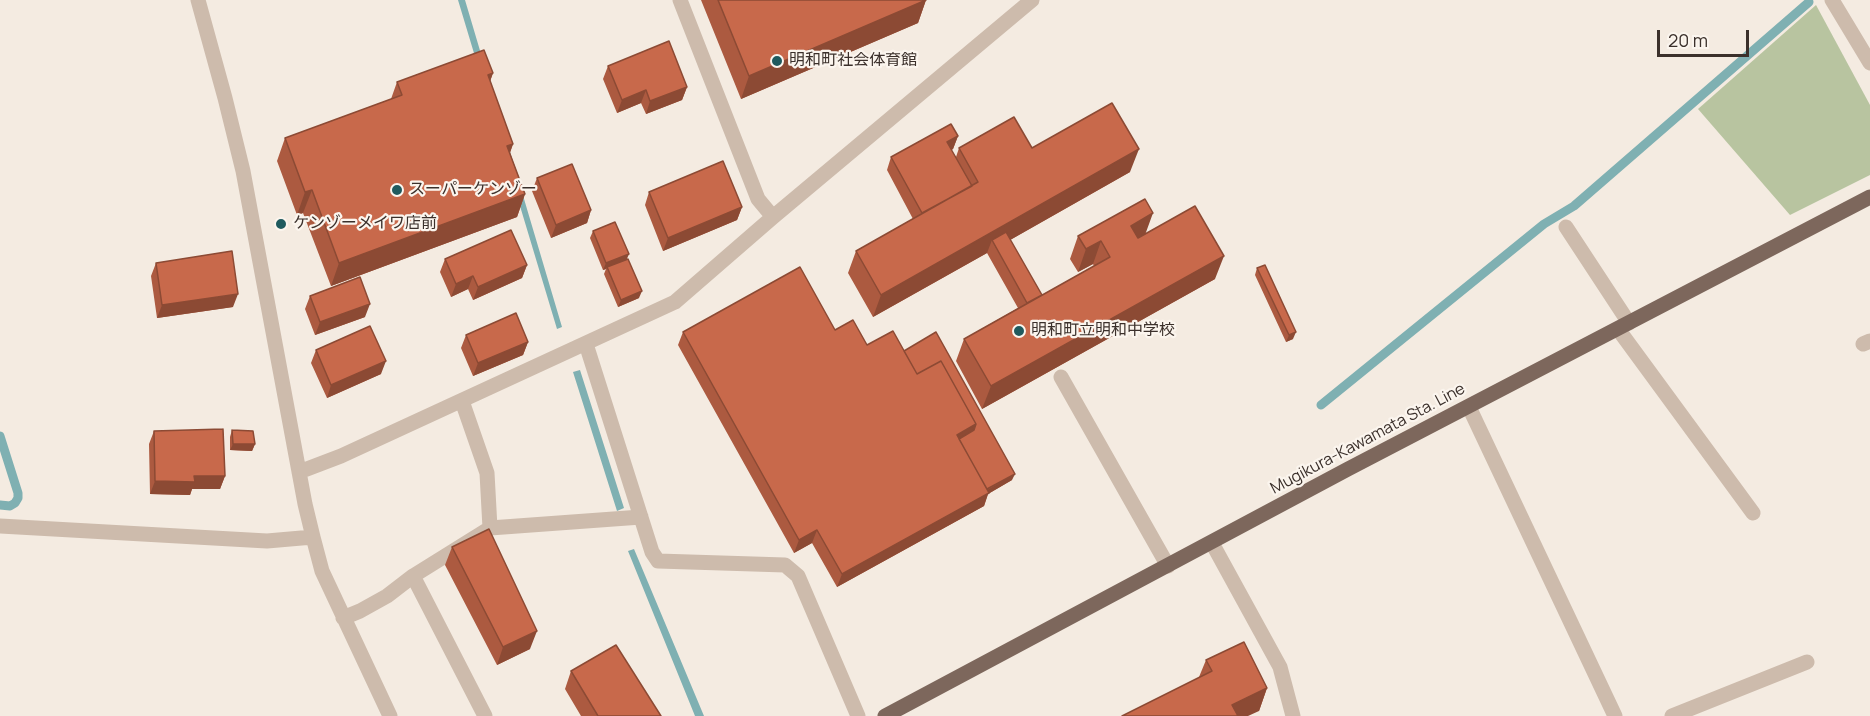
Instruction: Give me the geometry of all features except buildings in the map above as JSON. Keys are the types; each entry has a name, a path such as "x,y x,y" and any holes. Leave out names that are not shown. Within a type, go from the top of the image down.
{"main road":[{"name":"Mugikura-Kawamata Sta. Line","path":"885,716 1870,197"}],"street":[{"path":"198,0 243,171 299,472 322,571 390,716"},
{"path":"680,0 758,199 772,217"},
{"path":"299,472 322,464 462,401 675,302 772,217 1032,0"},
{"path":"1832,0 1870,63"},
{"path":"1566,227 1623,326 1753,513"},
{"path":"586,344 640,517 652,552 658,561 785,565 798,576 858,716"},
{"path":"1060,377 1168,566"},
{"path":"462,401 487,472 490,528"},
{"path":"1469,407 1615,716"},
{"path":"343,618 387,596 413,576 490,528 640,517"},
{"path":"0,526 267,540 313,537"},
{"path":"1212,543 1280,667 1293,716"},
{"path":"413,576 485,716"},
{"path":"1672,716 1807,662"}],"green space":[{"path":"1816,5 1870,105 1870,175 1790,215 1698,109"}],"water":[{"path":"458,0 465,0 562,327 557,329"},
{"path":"580,370 624,508 617,511 573,372"},
{"path":"634,549 704,716 695,716 628,551"}],"waterway":[{"path":"1321,405 1544,224 1574,206 1809,2"},
{"path":"0,436 18,493 15,503 10,506 0,505"}],"place":[{"name":"明和町社会体育館","path":"777,61"},
{"name":"スーパーケンゾー","path":"397,190"},
{"name":"ケンゾーメイワ店前","path":"281,224"},
{"name":"明和町立明和中学校","path":"1019,331"}]}
